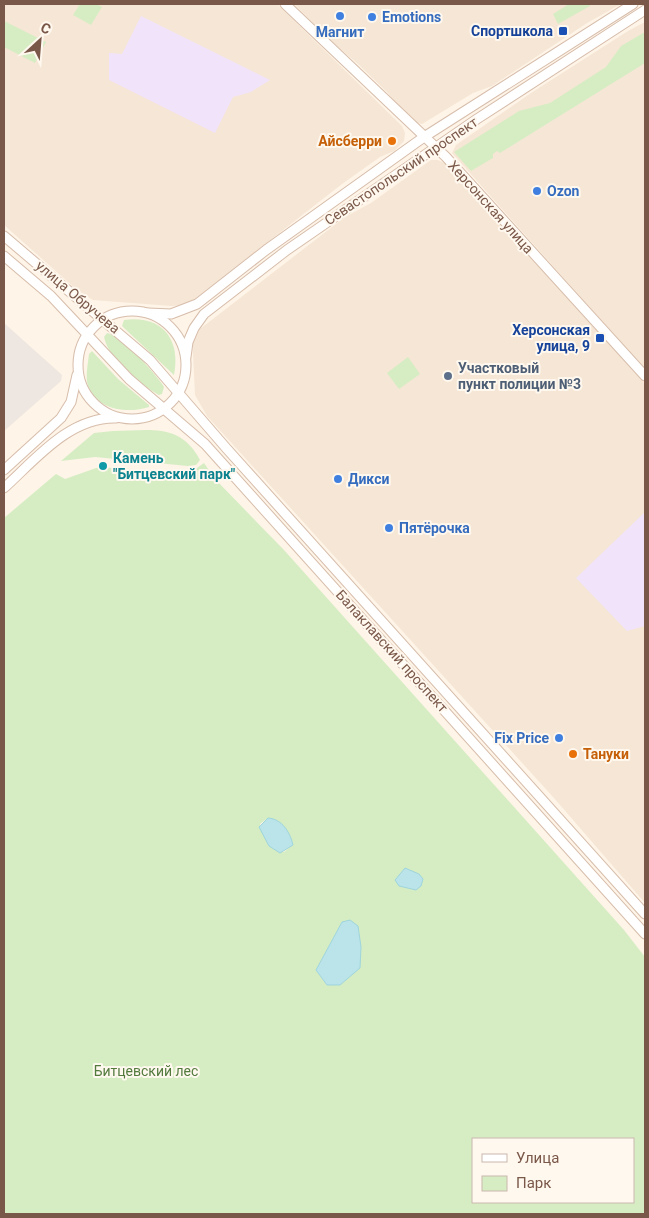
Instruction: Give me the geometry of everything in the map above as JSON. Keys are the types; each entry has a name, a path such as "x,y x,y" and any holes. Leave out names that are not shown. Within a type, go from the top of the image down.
{"main road":[{"name":"Херсонская улица","path":"285,4 464,176 645,376"},
{"name":"Севастопольский проспект","path":"104,318 128,311 171,314 197,304 266,250 424,138 633,4"},
{"name":"Севастопольский проспект","path":"179,391 185,370 188,342 194,328 220,301 286,250 434,148 645,10"},
{"name":"улица Обручева","path":"4,236 104,318 150,360"},
{"name":"улица Обручева","path":"4,256 51,296 128,379"},
{"path":"148,313 163,320 177,332 186,358"},
{"path":"4,470 61,418 71,402 80,353 88,336 104,318"},
{"name":"Балаклавский проспект","path":"150,360 645,914"},
{"path":"78,372 88,398 104,412 121,418"},
{"name":"Балаклавский проспект","path":"128,379 166,409 205,444 645,934"},
{"path":"4,488 69,431 96,420 146,417 166,409 179,391"}],"shaded area":[{"path":"4,4 277,4 402,126 405,133 404,141 394,151 380,157 342,184 185,305 172,306 93,300 77,290 4,225"},
{"path":"294,4 621,4 587,23 492,86 473,93 422,124 414,122 387,92"},
{"path":"141,16 270,80 251,92 233,97 215,133 109,80 109,53 122,54"},
{"path":"645,22 645,369 452,153 456,145 531,93"},
{"path":"431,160 438,160 446,164 645,384 645,903 554,798 207,416 195,395 193,343 200,329 345,217 371,203"},
{"path":"4,323 62,375 61,381 4,431"},
{"path":"645,512 645,626 627,631 576,578"}],"green space":[{"path":"80,4 96,4 102,7 91,25 73,15"},
{"path":"569,4 589,4 590,6 558,24 553,14"},
{"path":"4,21 46,42 35,63 4,47"},
{"path":"645,32 645,63 500,153 497,151 493,154 493,158 471,171 454,152 519,111 550,103 606,67 621,46"},
{"path":"137,319 149,321 166,332 171,340 174,351 174,375 122,326 124,320"},
{"path":"107,333 130,348 146,365 164,387 162,394 159,395 143,385 118,363 107,346 104,337"},
{"path":"92,351 118,379 149,407 122,410 105,405 98,400 92,394 87,382 89,354"},
{"path":"408,357 420,374 399,389 387,373"},
{"path":"151,430 173,434 183,439 200,460 196,465 188,466 95,457 61,461 94,433"},
{"name":"Битцевский лес","path":"204,463 215,479 284,550 624,930 645,957 645,1214 4,1214 4,518 56,474 65,479 99,467 190,473","holes":["268,818 292,845 284,852 269,846 260,824","342,922 360,967 340,985 327,985 316,970"]}],"water":[{"path":"268,818 277,821 285,827 292,840 293,845 280,853 269,846 259,827"},
{"path":"405,868 419,874 423,879 421,886 416,890 399,886 395,880"},
{"path":"350,920 358,926 361,947 360,968 340,985 327,985 316,970 342,922"}],"place":[{"name":"Магнит","path":"340,16"},
{"name":"Emotions","path":"372,17"},
{"name":"Спортшкола","path":"563,31"},
{"name":"Айсберри","path":"392,141"},
{"name":"Ozon","path":"537,191"},
{"name":"Херсонская улица, 9","path":"600,338"},
{"name":"Участковый пункт полиции №3","path":"448,376"},
{"name":"Камень \"Битцевский парк\"","path":"103,466"},
{"name":"Дикси","path":"338,479"},
{"name":"Пятёрочка","path":"389,528"},
{"name":"Fix Price","path":"559,738"},
{"name":"Тануки","path":"573,754"}]}
